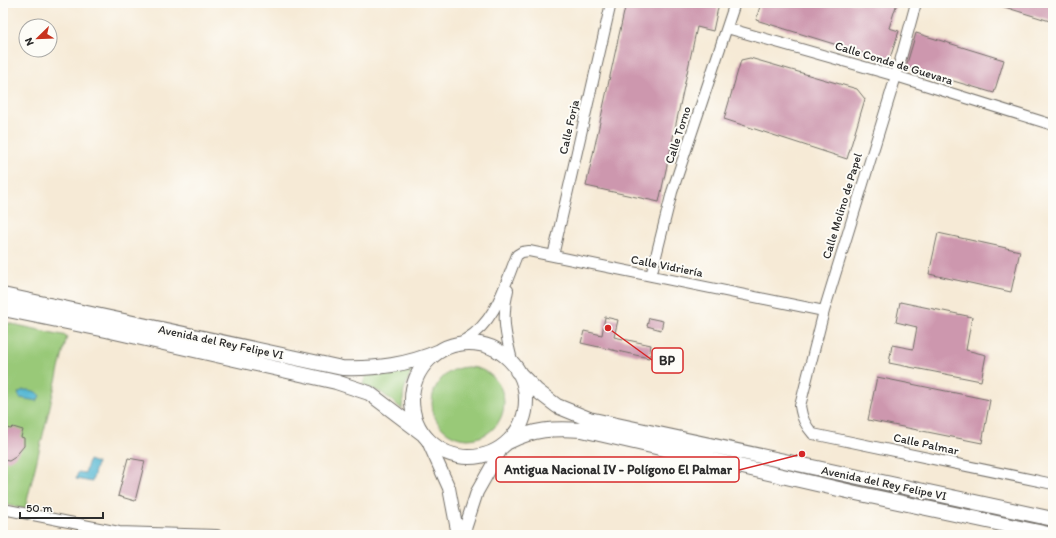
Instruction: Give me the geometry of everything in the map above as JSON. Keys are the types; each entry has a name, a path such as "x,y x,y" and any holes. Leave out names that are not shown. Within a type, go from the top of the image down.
{"main road":[{"name":"Avenida del Rey Felipe VI","path":"3,295 342,368 361,368 403,364 421,360 446,349"},
{"name":"Avenida del Rey Felipe VI","path":"3,309 106,330 336,382 369,393 424,436"},
{"path":"465,344 478,344 492,348 503,355 515,368 523,383 525,408 519,426 506,444 488,454 471,457 454,456 438,449 424,436 414,417 412,398 416,380 425,364 446,349 465,344"},
{"name":"Avenida del Rey Felipe VI","path":"515,368 536,390 557,406 589,419 1053,519"},
{"name":"Avenida del Rey Felipe VI","path":"506,444 522,435 555,428 582,430 1053,535"}],"street":[{"name":"Calle Forja","path":"553,256 611,3"},
{"name":"Calle Torno","path":"651,276 672,192 735,3"},
{"name":"Calle Molino de Papel","path":"802,418 800,406 824,311 896,76 916,3"},
{"name":"Calle Conde de Guevara","path":"727,28 896,76 1053,125"},
{"name":"Calle Vidriería","path":"513,265 517,255 522,252 529,251 824,311"},
{"path":"446,349 473,334 490,317 500,299 513,265"},
{"path":"513,265 505,302 504,324 515,368"},
{"name":"Calle Palmar","path":"802,418 806,427 813,434 1053,484"},
{"path":"424,436 449,488 458,535"},
{"path":"464,535 477,492 506,444"},
{"path":"3,509 119,532 217,535"}],"green space":[{"path":"3,322 67,336 25,509 3,504"},
{"path":"468,367 482,370 494,377 501,389 504,403 501,417 494,429 482,436 468,439 454,436 442,429 435,417 432,403 435,389 442,377 454,370"},
{"path":"412,369 404,390 402,409 382,393 363,385 366,374 391,374"}],"water":[{"path":"23,390 35,391 40,396 37,401 20,398 18,393"},
{"path":"89,460 97,463 92,482 76,479 78,472 85,473"}],"building":[{"path":"626,3 719,3 713,31 697,27 659,202 586,186"},
{"path":"761,3 897,3 889,28 899,31 889,61 756,20"},
{"path":"998,3 1053,3 1053,22 998,5"},
{"path":"916,33 1004,60 994,93 906,67"},
{"path":"750,58 857,89 865,99 847,159 724,119 741,60"},
{"path":"938,233 1020,251 1011,292 929,274"},
{"path":"900,302 972,317 966,350 986,355 981,381 889,363 892,345 913,349 917,327 896,322"},
{"path":"605,317 618,320 614,337 651,345 649,358 581,343 584,331 602,335"},
{"path":"649,318 663,321 661,330 647,326"},
{"path":"877,377 990,400 982,443 868,420"},
{"path":"3,427 11,429 13,427 23,430 21,437 24,438 24,446 14,458 9,461 3,460"},
{"path":"128,458 145,461 135,501 118,496"}],"place":[{"name":"BP","path":"608,328"},
{"name":"Antigua Nacional IV - Polígono El Palmar","path":"802,454"}]}
